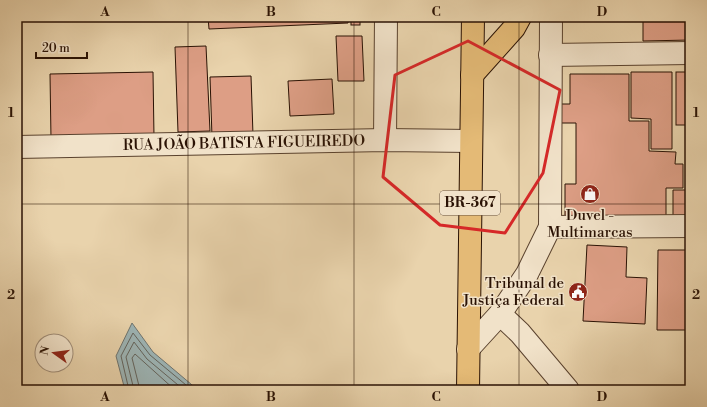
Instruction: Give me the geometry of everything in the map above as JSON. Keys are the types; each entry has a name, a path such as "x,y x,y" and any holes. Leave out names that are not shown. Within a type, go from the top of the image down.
{"main road":[{"name":"BR-367","path":"468,390 473,17"},
{"path":"472,75 514,28 520,17"}],"street":[{"path":"385,140 386,17"},
{"path":"468,349 500,314 527,274 550,227 551,17"},
{"path":"550,54 690,53"},
{"name":"RUA JOÃO BATISTA FIGUEIREDO","path":"17,147 385,140 471,141"},
{"path":"550,227 690,226"},
{"path":"500,314 520,333 568,390"}],"highlighted area":[{"path":"468,41 560,90 543,173 505,233 440,225 383,177 395,75"}],"water":[{"path":"132,323 153,352 198,390 125,390 116,356"}],"building":[{"path":"208,17 348,17 348,23 209,29"},
{"path":"351,17 360,17 360,25 351,25"},
{"path":"643,17 690,17 690,40 643,41"},
{"path":"336,36 362,36 364,81 338,81"},
{"path":"206,46 210,131 178,132 175,47"},
{"path":"153,72 154,137 51,139 50,74"},
{"path":"631,72 672,72 672,149 651,149 651,119 631,118"},
{"path":"676,72 690,72 690,125 676,125"},
{"path":"570,74 629,74 629,121 649,121 649,151 676,152 675,164 683,164 683,188 666,188 666,221 565,221 565,184 576,184 576,123 561,123 561,104 570,104"},
{"path":"251,76 253,135 212,137 210,77"},
{"path":"332,79 334,114 290,116 288,81"},
{"path":"686,166 690,166 690,222 673,222 673,190 686,190"},
{"path":"587,245 627,247 626,277 647,278 645,324 583,321"},
{"path":"658,250 690,250 690,330 657,330"}],"place":[{"name":"Duvel - Multimarcas","path":"590,194"},
{"name":"Tribunal de Justiça Federal","path":"578,292"}]}
